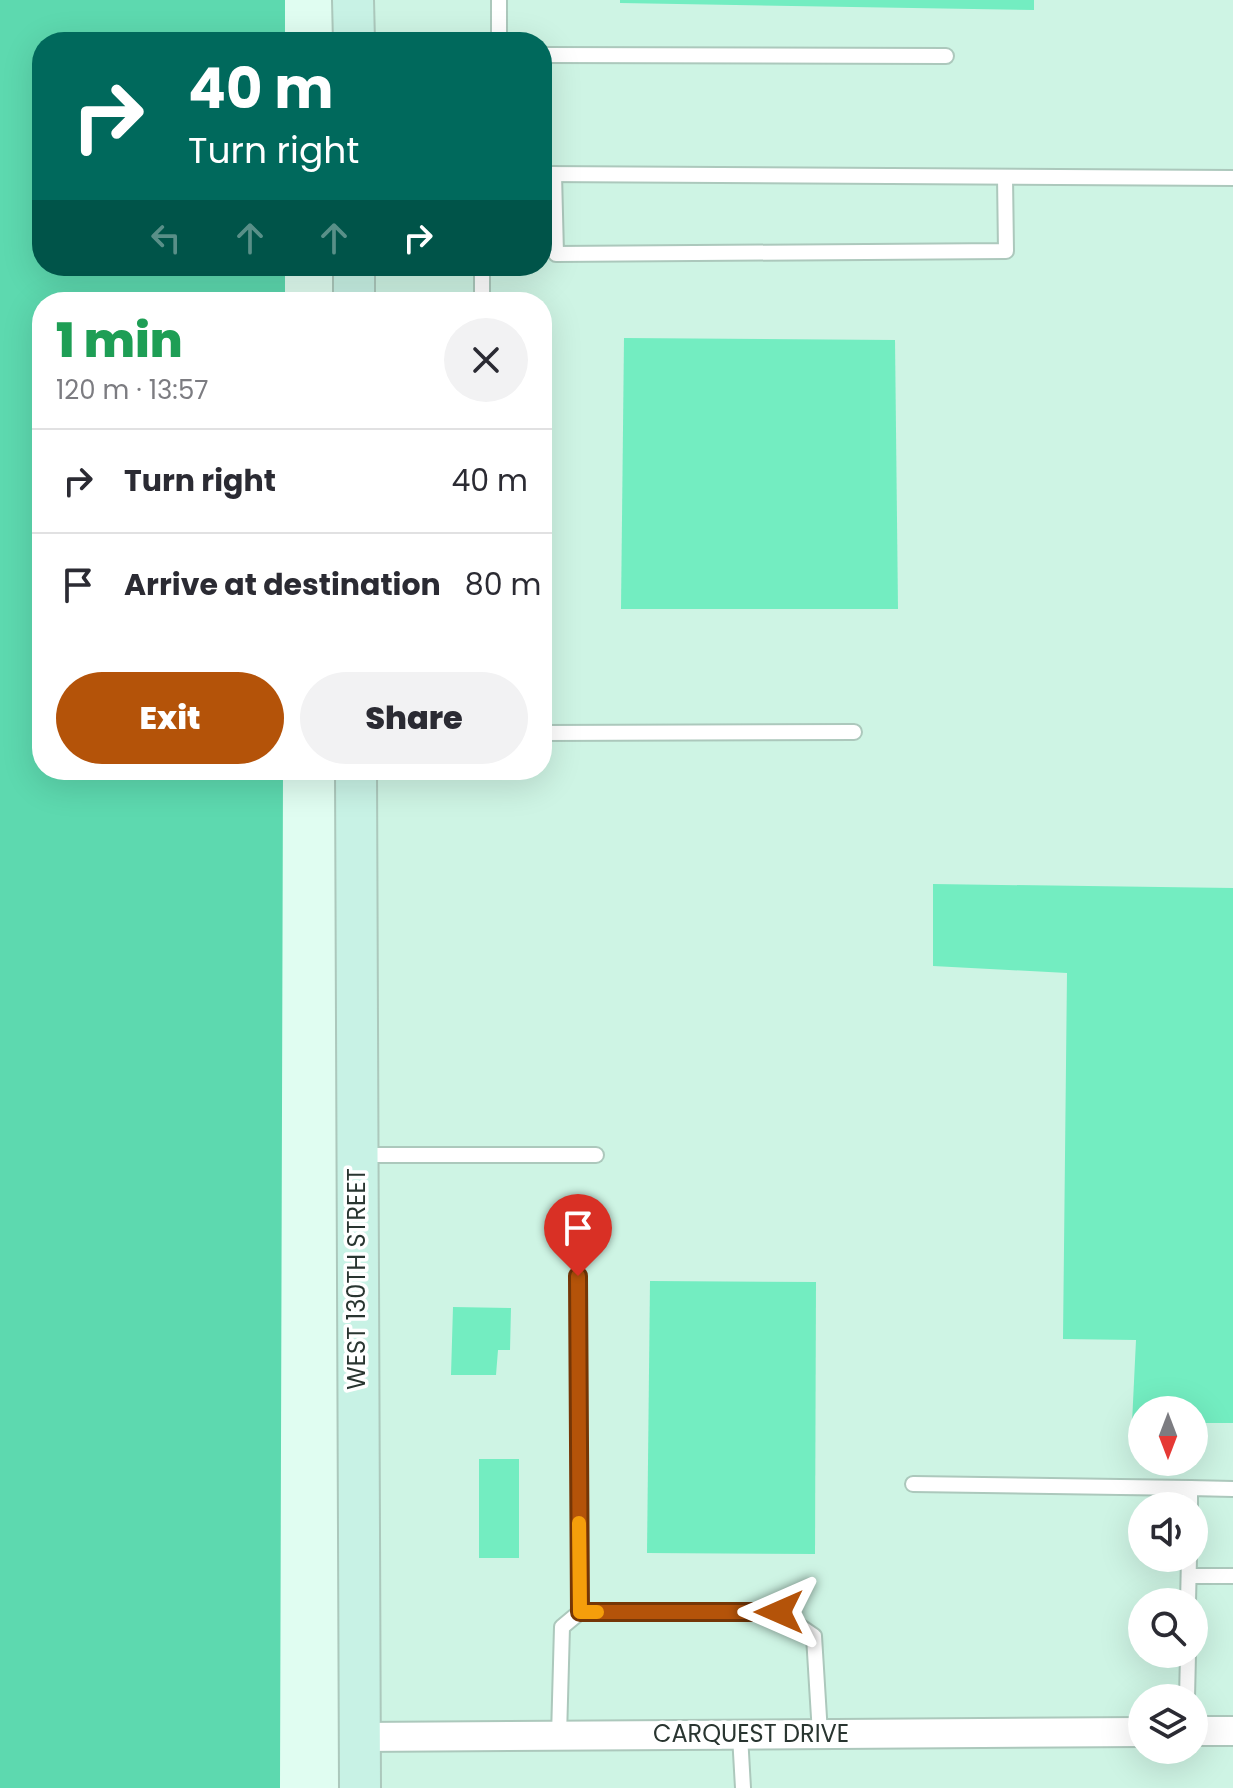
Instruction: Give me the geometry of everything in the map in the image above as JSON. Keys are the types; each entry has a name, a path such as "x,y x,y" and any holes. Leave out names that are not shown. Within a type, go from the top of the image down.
{"main road":[{"path":"353,0 354,32"},
{"name":"WEST 130TH STREET","path":"356,780 360,1788"}],"street":[{"path":"1208,1731 1233,1731"},
{"name":"CARQUEST DRIVE","path":"359,1737 1128,1732"}],"lane":[{"path":"499,0 499,32"},
{"path":"552,55 946,56"},
{"path":"552,174 1233,178"},
{"path":"552,214 556,254 1006,251 1005,177"},
{"path":"552,733 854,732"},
{"path":"357,1155 596,1155"},
{"path":"578,1276 580,1612"},
{"path":"913,1484 1233,1489"},
{"path":"1189,1572 1189,1588"},
{"path":"1189,1576 1233,1576"},
{"path":"559,1736 562,1627 580,1612 779,1612 814,1636 820,1734"},
{"path":"740,1735 743,1788"}],"shaded area":[{"path":"356,0 1233,0 1233,1788 360,1788 358,780 552,780 552,292 357,292 357,276 552,276 552,32 356,32"}],"green space":[{"path":"0,0 285,0 285,32 32,32 32,276 285,276 285,292 32,292 32,780 283,780 280,1788 0,1788"}],"building":[{"path":"620,0 1034,0 1034,10 620,3"},
{"path":"624,338 895,340 898,609 621,609"},
{"path":"933,884 1233,888 1233,1423 1208,1423 1208,1396 1133,1396 1136,1340 1063,1339 1067,973 933,966"},
{"path":"650,1281 816,1282 815,1554 647,1553"},
{"path":"453,1307 511,1308 510,1350 498,1350 496,1375 451,1375"},
{"path":"479,1459 519,1459 519,1558 479,1558"}],"slow traffic":[{"path":"579,1523 580,1612 597,1612"}],"route":[{"path":"578,1276 580,1612 779,1612"}]}
